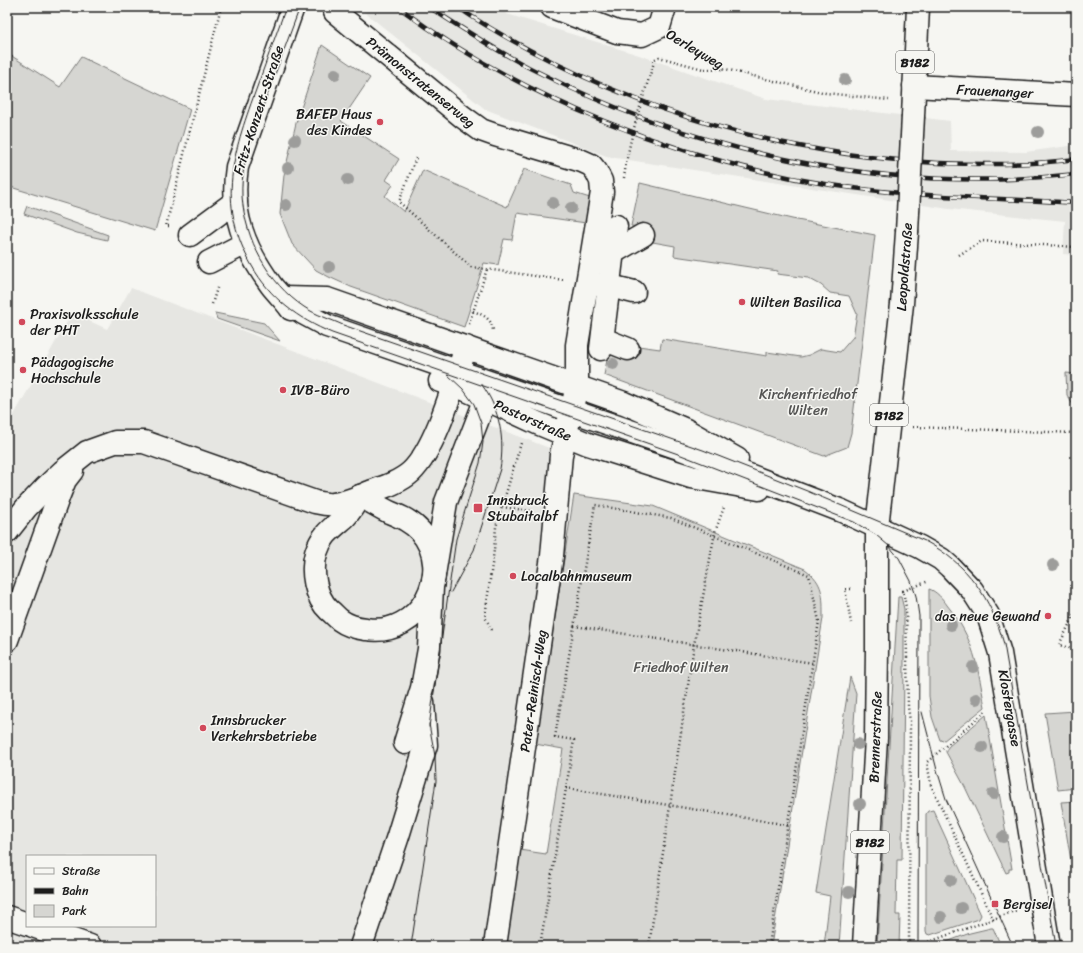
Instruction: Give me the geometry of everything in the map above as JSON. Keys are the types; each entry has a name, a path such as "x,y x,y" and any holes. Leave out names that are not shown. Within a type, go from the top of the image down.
{"street":[{"name":"Fritz-Konzert-Straße","path":"283,298 258,266 239,224 236,201 236,177 237,167 293,7"},
{"name":"Oerleyweg","path":"552,7 617,32 642,35 662,17"},
{"name":"Leopoldstraße","path":"877,527 902,304 918,7"},
{"name":"Prämonstratenserweg","path":"335,12 463,117 481,130 580,160 593,167 599,176 607,225"},
{"name":"Frauenanger","path":"914,102 1076,95"},
{"path":"190,235 236,201"},
{"path":"607,225 614,252"},
{"path":"607,225 598,285 602,344 628,349"},
{"path":"598,285 614,252 643,235"},
{"path":"214,271 246,242"},
{"path":"598,285 634,292"},
{"name":"Pater-Reinisch-Weg","path":"495,946 541,637 554,538 559,464 577,386 577,345 598,285"},
{"name":"Pastorstraße","path":"283,298 327,299 637,408 686,430 804,497"},
{"name":"Pastorstraße","path":"283,298 309,328 331,338 456,378 489,391 571,411 676,447 877,527"},
{"path":"9,532 26,508 63,471 87,452 115,442 144,442 315,502 332,504 360,496 392,483 410,473 418,464 432,440 456,378 464,347"},
{"path":"360,496 345,517 331,528 322,540 316,553 314,569 315,584 319,596 326,606 341,620 355,628 374,631 394,627 409,619 424,604 432,587 446,502 500,359"},
{"name":"Pastorstraße","path":"489,391 537,423 588,444 691,477 804,497"},
{"path":"7,640 62,487 65,480 87,452"},
{"path":"360,496 412,523 427,541 432,555 434,571 428,649 422,688 405,743"},
{"path":"345,517 359,512 373,510 423,515 434,512 446,502"},
{"name":"Brennerstraße","path":"864,946 876,738 878,648 877,527"},
{"name":"Klostergasse","path":"877,527 920,547 940,559 950,567 972,590 980,600 988,615 1000,653 1049,946"},
{"path":"361,946 398,836 426,745 422,688"},
{"path":"7,917 26,924"},
{"path":"36,927 90,946"}],"path":[{"path":"171,225 166,226 220,7"},
{"name":"Oerleyweg","path":"662,17 725,69 826,93 914,102"},
{"path":"624,178 631,139 655,59 659,57 703,69 725,69"},
{"path":"416,158 399,202 471,267 598,285"},
{"path":"959,255 982,241 1076,247"},
{"path":"464,347 487,269"},
{"path":"212,304 214,271"},
{"path":"888,426 1076,433"},
{"path":"492,630 485,617 496,527 522,440"},
{"path":"540,946 574,740 555,737 595,505 671,518 809,575 819,621 769,946"},
{"path":"502,507 530,511"},
{"path":"649,946 694,645 715,536 723,511"},
{"path":"898,591 908,590"},
{"path":"904,591 906,607 908,706 910,721 909,946"},
{"path":"1076,611 1058,645 1076,650"},
{"path":"574,626 813,663"},
{"path":"917,946 925,945 993,919 931,785 927,762 983,713"},
{"path":"566,788 788,825"},
{"path":"996,918 1017,910"}],"shaded area":[{"path":"358,7 498,7 507,14 639,55 766,99 950,121 951,151 1026,152 1076,145 1076,255 1063,254 1065,221 949,209 609,157 485,109"},
{"path":"131,288 557,451 486,946 7,946 7,427 72,313 107,329"}],"green space":[{"path":"322,45 370,78 341,121 399,159 386,180 393,185 385,196 404,212 423,170 507,207 524,169 571,185 574,193 593,199 586,223 517,213 512,240 504,239 498,265 484,263 464,327 351,287 316,270 292,244 280,214 284,175 296,123"},
{"path":"7,53 60,87 81,57 190,109 155,231 7,186"},
{"name":"Kirchenfriedhof Wilten","path":"640,183 792,219 875,235 851,433 847,447 824,456 604,375 609,350 631,345 660,349 662,339 767,356 767,352 801,357 821,349 840,352 853,337 857,314 849,296 830,293 821,285 808,278 777,274 778,271 674,256 675,246 647,241 640,227 631,226"},
{"path":"27,206 108,235 107,240 77,233 24,214"},
{"path":"215,313 264,323 280,341 217,319"},
{"path":"1066,373 1076,374 1076,410 1067,395"},
{"name":"Friedhof Wilten","path":"574,495 653,506 805,569 816,579 819,585 823,603 823,618 771,946 504,946 519,850 546,854 563,749 535,744"},
{"path":"929,589 937,593 964,630 974,653 985,707 943,741 940,740 932,717 929,696"},
{"path":"898,597 901,597 904,609 902,860 897,860 896,915 900,915 899,946 877,946"},
{"path":"850,677 856,693 839,946 824,946 830,896 816,893"},
{"path":"1076,711 1076,788 1058,790 1045,713"},
{"path":"986,715 1012,869 1009,869 1009,872 1006,873 965,787 946,752 949,746"},
{"path":"1076,801 1076,890 1061,802"},
{"path":"933,810 981,915 979,919 930,935 927,934 926,931 926,814 928,811"},
{"path":"993,928 1001,946 936,946 970,933"}],"tram line":[{"path":"286,7 245,120 234,162 232,182 232,203 235,223 241,244 259,277 276,298 296,314 332,333 681,455 854,522 876,535 889,546 899,558 911,581 916,596 919,616 918,946"},
{"path":"300,7 252,136 242,180 242,196 248,228 253,244 269,273 291,297 318,315 703,450 807,491 925,541 954,560 976,584 985,597 999,627 1004,644 1056,946"},
{"path":"429,727 456,539 480,463 483,442 481,423 474,404 463,389 448,375"},
{"path":"451,592 474,550 500,469 502,447 500,425 493,404 482,385"},
{"path":"922,712 946,799 1013,946"},
{"path":"411,946 436,781 435,756 429,724"}],"railway":[{"path":"398,7 446,40 496,70 549,97 604,121 660,142 717,160 774,174 861,189 923,195 1076,203"},
{"path":"429,7 510,57 600,101 665,126 732,146 800,162 868,173 938,179 1007,179 1076,174"},
{"path":"457,7 520,45 604,86 650,104 744,134 841,153 939,163 1008,164 1076,159"}],"place":[{"name":"BAFEP Haus des Kindes","path":"380,122"},
{"name":"Wilten Basilica","path":"742,302"},
{"name":"Praxisvolksschule der PHT","path":"22,322"},
{"name":"Pädagogische Hochschule","path":"23,370"},
{"name":"IVB-Büro","path":"283,390"},
{"name":"Innsbruck Stubaitalbf","path":"478,508"},
{"name":"Localbahnmuseum","path":"513,576"},
{"name":"das neue Gewand","path":"1048,616"},
{"name":"Innsbrucker Verkehrsbetriebe","path":"203,728"},
{"name":"Bergisel","path":"995,904"}]}
